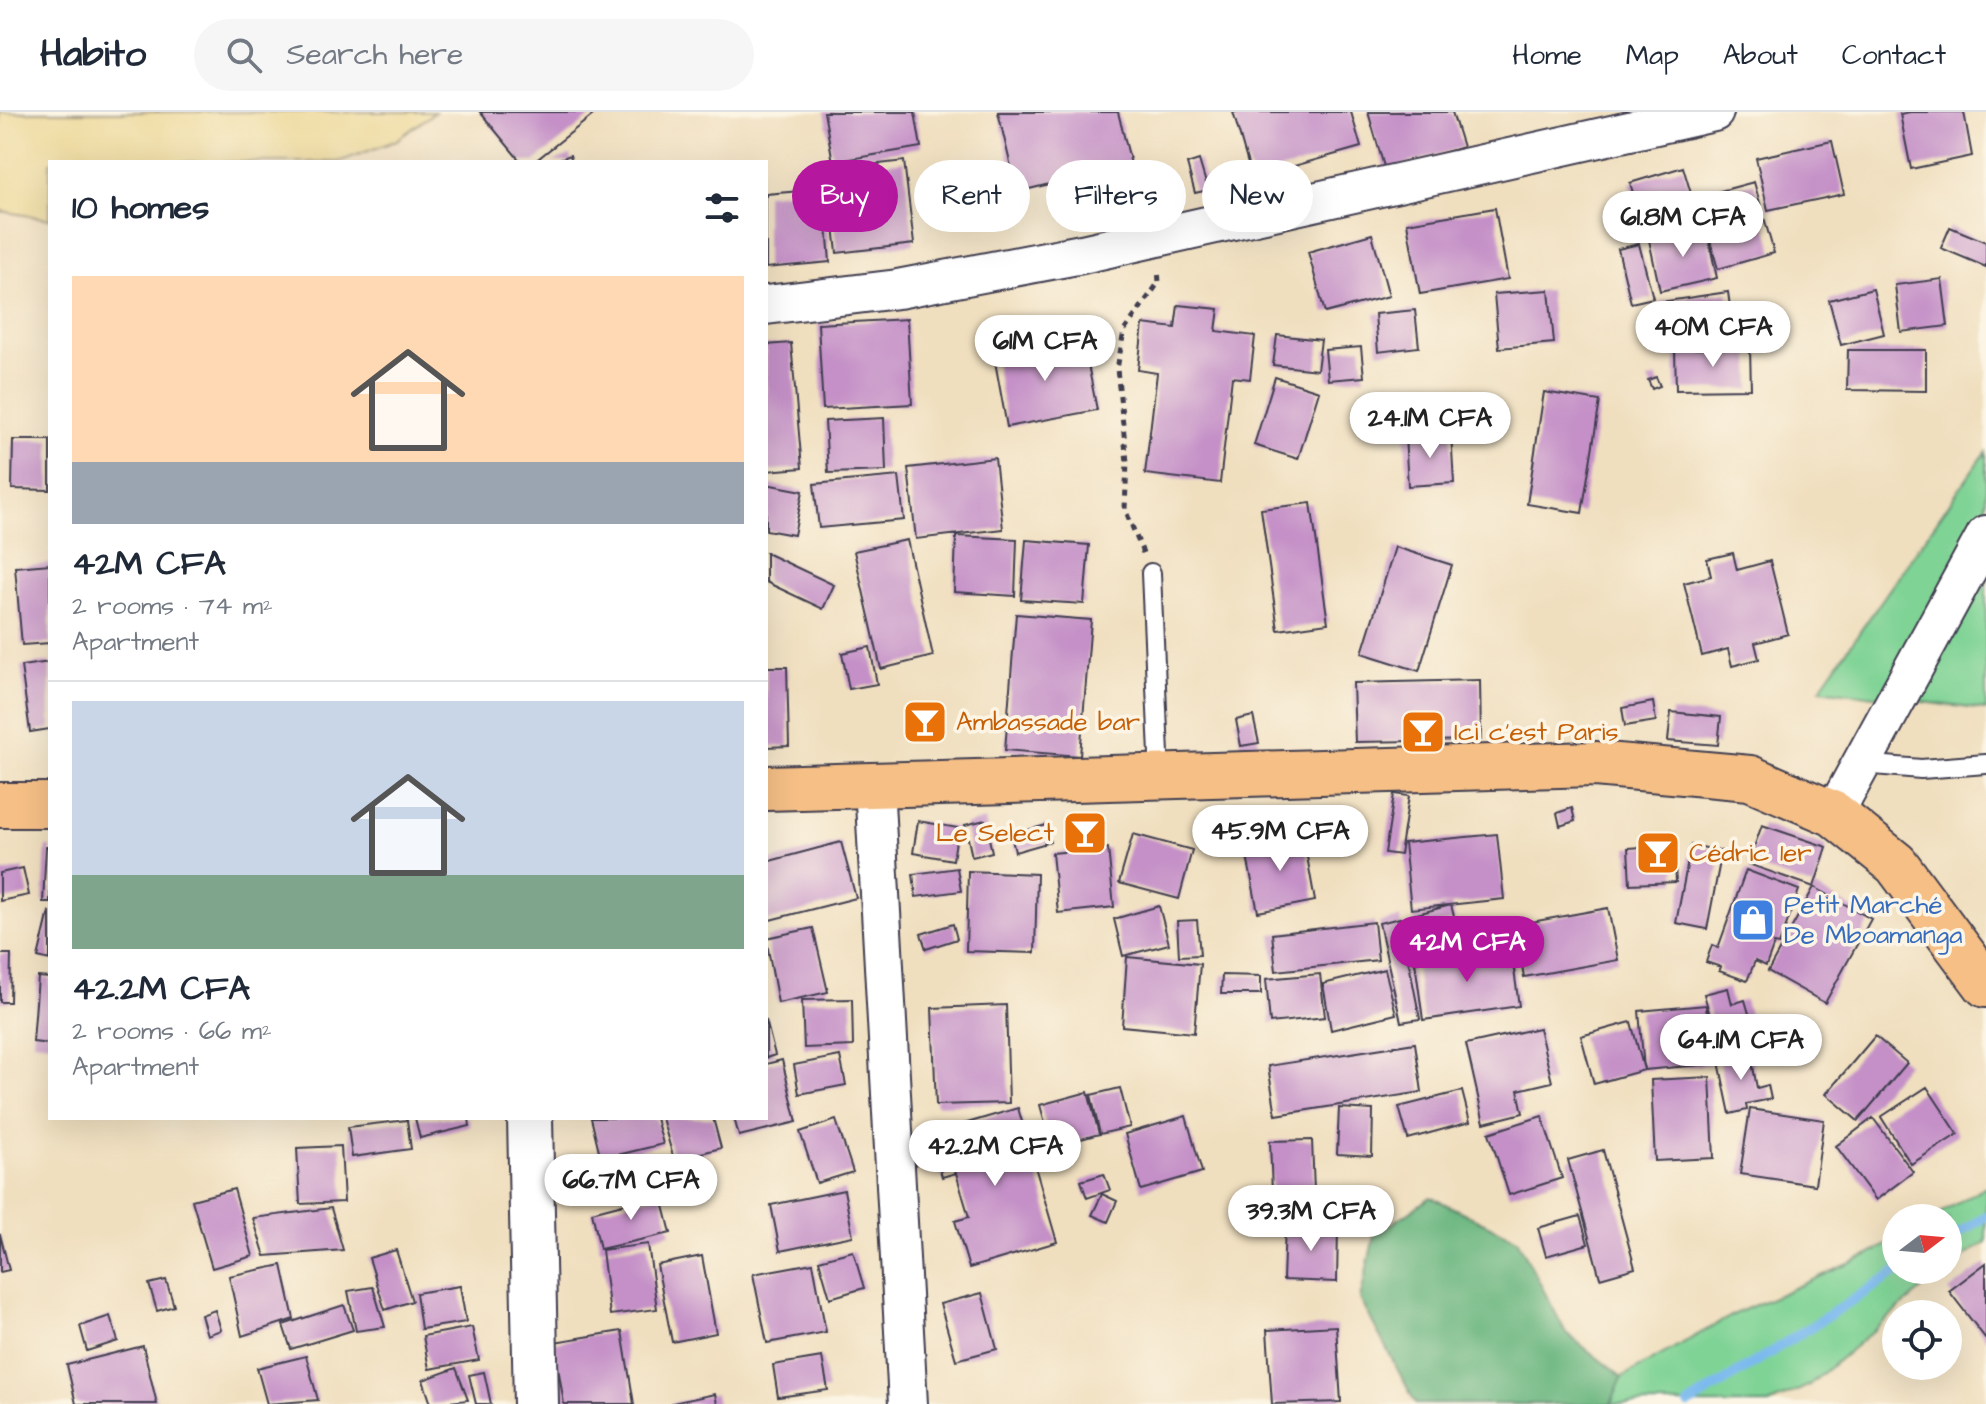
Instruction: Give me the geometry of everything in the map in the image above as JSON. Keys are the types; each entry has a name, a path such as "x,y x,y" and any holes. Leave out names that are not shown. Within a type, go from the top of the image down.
{"highway":[{"path":"768,788 1595,764 1750,778 1834,814 1896,864 1986,985"},
{"path":"0,805 48,805"}],"street":[{"path":"768,305 898,289 1157,237 1714,112"},
{"path":"1834,814 1986,535"},
{"path":"874,784 908,1404"},
{"path":"530,1120 536,1404"}],"lane":[{"path":"1151,573 1160,777"},
{"path":"1862,764 1921,769 1986,764"}],"path":[{"path":"1151,573 1125,509 1127,462 1117,369 1124,331 1159,282 1157,237"}],"green space":[{"path":"1986,452 1986,710 1820,689 1978,462"},
{"path":"1986,1186 1986,1242 1962,1258 1962,1204 1956,1204"},
{"path":"1431,1197 1517,1239 1566,1333 1622,1377 1611,1404 1416,1404 1360,1299 1374,1236"},
{"path":"1882,1247 1882,1284 1928,1284 1910,1300 1882,1300 1882,1323 1808,1386 1769,1404 1611,1404 1622,1377 1737,1313"}],"sand":[{"path":"0,112 435,112 395,141 344,160 48,160 48,219 0,211"}],"building":[{"path":"480,112 591,112 593,115 537,160 519,160"},
{"path":"824,112 915,112 921,147 833,160"},
{"path":"998,112 1118,112 1130,160 1046,160 1046,185 1030,189 1030,160 1009,160"},
{"path":"1233,112 1351,112 1361,147 1313,161 1247,160"},
{"path":"1368,112 1452,112 1463,147 1385,170"},
{"path":"1964,112 1972,156 1911,169 1900,114"},
{"path":"1832,141 1844,194 1768,210 1756,158"},
{"path":"1199,160 1202,191 1195,193 1187,164"},
{"path":"904,161 914,244 837,253 835,232 898,232 898,162"},
{"path":"1683,167 1699,220 1646,236 1630,183"},
{"path":"1754,182 1774,253 1718,269 1698,197"},
{"path":"792,192 792,232 828,232 830,262 768,268 768,194"},
{"path":"1495,208 1508,279 1420,294 1407,223"},
{"path":"1706,227 1717,278 1660,291 1649,240"},
{"path":"1950,227 1986,242 1986,267 1941,248"},
{"path":"1372,234 1389,296 1325,313 1308,252"},
{"path":"1639,244 1653,298 1631,303 1618,249"},
{"path":"1942,279 1948,326 1901,332 1895,285"},
{"path":"1873,289 1884,334 1841,345 1829,300"},
{"path":"1549,290 1554,343 1499,348 1494,294"},
{"path":"1728,292 1734,336 1667,346 1660,302"},
{"path":"1178,305 1219,309 1216,331 1255,336 1250,379 1232,377 1220,483 1145,474 1157,373 1138,370 1143,324 1175,328"},
{"path":"1415,310 1419,347 1378,352 1375,314"},
{"path":"907,319 912,404 823,409 818,324"},
{"path":"1277,335 1321,340 1317,370 1273,365"},
{"path":"1083,339 1097,410 1007,427 994,356"},
{"path":"791,343 802,468 768,471 768,345"},
{"path":"1361,347 1364,377 1328,380 1325,350"},
{"path":"1750,348 1751,389 1676,390 1675,349"},
{"path":"1848,350 1926,350 1926,391 1847,390"},
{"path":"1275,377 1319,391 1298,459 1254,445"},
{"path":"1656,377 1660,386 1652,389 1648,380"},
{"path":"1544,392 1600,401 1582,513 1527,504"},
{"path":"884,418 886,471 828,473 825,421"},
{"path":"1451,433 1454,483 1408,486 1405,436"},
{"path":"13,440 48,440 48,490 12,489"},
{"path":"995,458 1003,529 916,539 908,468"},
{"path":"899,476 904,520 819,528 814,484"},
{"path":"768,484 803,491 794,535 768,530"},
{"path":"1311,503 1328,623 1278,630 1261,509"},
{"path":"956,536 1017,539 1015,596 954,592"},
{"path":"907,540 933,656 881,669 854,551"},
{"path":"1026,540 1089,545 1084,604 1021,600"},
{"path":"1395,547 1452,565 1419,671 1362,653"},
{"path":"1733,553 1737,570 1770,561 1788,634 1755,643 1759,659 1732,666 1728,649 1702,656 1684,583 1711,576 1707,559"},
{"path":"768,554 834,585 823,609 768,583"},
{"path":"48,564 48,643 22,645 15,567"},
{"path":"1016,614 1091,620 1080,756 1005,750"},
{"path":"870,647 877,684 849,689 842,653"},
{"path":"48,662 48,729 30,732 21,666"},
{"path":"768,667 787,667 789,746 768,747"},
{"path":"1480,680 1481,740 1355,742 1353,683"},
{"path":"1653,702 1656,721 1625,726 1622,708"},
{"path":"1671,712 1721,717 1718,745 1668,741"},
{"path":"1253,716 1259,743 1241,746 1236,720"},
{"path":"1394,794 1409,796 1400,855 1385,853"},
{"path":"1572,808 1575,821 1560,826 1557,813"},
{"path":"985,820 992,852 972,857 965,825"},
{"path":"918,821 958,828 953,860 913,853"},
{"path":"1046,825 1050,842 1015,852 1011,835"},
{"path":"1762,825 1827,847 1814,887 1748,864"},
{"path":"1133,834 1192,850 1179,899 1119,883"},
{"path":"1303,834 1315,901 1258,912 1245,846"},
{"path":"1497,834 1504,899 1411,909 1404,843"},
{"path":"841,842 856,898 768,920 768,861"},
{"path":"1674,845 1676,882 1630,884 1628,848"},
{"path":"1691,845 1722,851 1707,929 1676,923"},
{"path":"46,847 48,847 48,902 43,902"},
{"path":"1108,848 1114,907 1058,913 1052,853"},
{"path":"23,868 29,895 0,901 0,873"},
{"path":"957,868 961,891 916,897 913,874"},
{"path":"1746,870 1799,890 1779,945 1774,944 1766,966 1755,961 1747,981 1719,971 1721,967 1706,962 1712,945 1718,948"},
{"path":"968,871 1037,874 1035,953 966,951"},
{"path":"1814,887 1871,919 1825,1003 1768,971"},
{"path":"1451,905 1455,920 1417,929 1413,915"},
{"path":"1159,906 1169,944 1123,956 1114,919"},
{"path":"1608,908 1618,960 1524,977 1515,925"},
{"path":"48,916 48,960 38,957"},
{"path":"1400,918 1420,1019 1401,1022 1379,923"},
{"path":"1197,920 1200,955 1179,956 1177,921"},
{"path":"1374,922 1378,960 1276,971 1272,934"},
{"path":"953,924 957,939 926,949 921,934"},
{"path":"813,928 828,992 778,1003 768,938"},
{"path":"1511,948 1519,1006 1423,1020 1415,962"},
{"path":"0,954 11,954 10,1002 0,1002"},
{"path":"1127,957 1200,964 1194,1033 1122,1026"},
{"path":"1385,969 1396,1014 1331,1030 1323,984"},
{"path":"1320,974 1325,1017 1270,1023 1266,979"},
{"path":"1222,975 1261,976 1261,994 1221,994"},
{"path":"38,977 48,978 48,1044 33,1042"},
{"path":"1728,988 1732,1004 1745,1000 1758,1045 1721,1055 1704,994"},
{"path":"852,999 853,1046 804,1048 802,1000"},
{"path":"1006,1005 1009,1103 936,1105 932,1008"},
{"path":"1706,1005 1711,1064 1644,1070 1639,1011"},
{"path":"1631,1022 1644,1070 1594,1084 1581,1036"},
{"path":"768,1028 775,1055 768,1057"},
{"path":"1539,1028 1552,1082 1518,1090 1523,1113 1484,1123 1466,1044"},
{"path":"1875,1036 1907,1063 1858,1121 1826,1094"},
{"path":"1415,1043 1422,1092 1276,1115 1268,1066"},
{"path":"1750,1051 1757,1088 1768,1085 1771,1099 1746,1104 1747,1110 1730,1114 1718,1057"},
{"path":"840,1056 846,1085 799,1094 794,1065"},
{"path":"782,1060 797,1122 739,1136 735,1120 768,1120 768,1064"},
{"path":"1710,1077 1714,1158 1655,1161 1651,1080"},
{"path":"1927,1087 1958,1134 1911,1164 1881,1117"},
{"path":"1120,1088 1130,1127 1100,1134 1091,1095"},
{"path":"1462,1091 1470,1122 1408,1139 1399,1107"},
{"path":"1088,1092 1099,1134 1052,1147 1040,1105"},
{"path":"1018,1108 1057,1242 969,1268 955,1221 969,1217 956,1173 942,1177 930,1134"},
{"path":"1339,1108 1373,1110 1372,1156 1337,1154"},
{"path":"1750,1109 1824,1120 1815,1185 1740,1174"},
{"path":"1186,1116 1202,1172 1141,1190 1125,1134"},
{"path":"1542,1116 1562,1178 1509,1195 1489,1133"},
{"path":"1873,1118 1913,1172 1876,1200 1836,1146"},
{"path":"407,1120 411,1149 352,1157 348,1127"},
{"path":"416,1120 469,1120 470,1126 420,1138"},
{"path":"591,1120 657,1120 663,1144 601,1159"},
{"path":"663,1120 714,1120 721,1148 674,1160"},
{"path":"836,1120 853,1172 817,1183 800,1132"},
{"path":"1312,1140 1314,1191 1272,1193 1270,1141"},
{"path":"341,1146 344,1202 300,1204 297,1148"},
{"path":"1603,1150 1635,1268 1600,1278 1568,1160"},
{"path":"1104,1174 1110,1190 1087,1198 1081,1181"},
{"path":"234,1189 253,1256 212,1268 192,1200"},
{"path":"844,1190 853,1236 780,1251 771,1205"},
{"path":"661,1194 671,1233 600,1249 592,1212"},
{"path":"1102,1194 1117,1201 1108,1222 1092,1215"},
{"path":"331,1208 343,1250 265,1256 253,1218"},
{"path":"1580,1216 1588,1244 1546,1256 1538,1228"},
{"path":"1285,1225 1338,1226 1337,1282 1283,1280"},
{"path":"0,1234 9,1270 0,1272"},
{"path":"648,1244 657,1309 610,1315 602,1250"},
{"path":"396,1250 412,1301 385,1310 369,1258"},
{"path":"853,1251 864,1288 830,1298 819,1260"},
{"path":"702,1256 716,1333 672,1342 657,1265"},
{"path":"813,1263 826,1332 767,1343 753,1274"},
{"path":"1986,1263 1986,1339 1962,1308 1962,1300 1956,1300 1949,1291"},
{"path":"282,1265 294,1319 242,1336 229,1276"},
{"path":"166,1280 174,1306 157,1311 149,1284"},
{"path":"460,1286 466,1322 421,1329 416,1293"},
{"path":"373,1287 385,1327 356,1331 348,1291"},
{"path":"982,1293 997,1349 956,1360 940,1304"},
{"path":"344,1305 353,1330 291,1349 283,1325"},
{"path":"215,1310 221,1330 207,1335 201,1315"},
{"path":"110,1316 118,1341 87,1351 80,1326"},
{"path":"1336,1326 1341,1402 1272,1404 1267,1330"},
{"path":"472,1327 479,1360 429,1369 423,1336"},
{"path":"622,1331 634,1404 564,1404 554,1342"},
{"path":"143,1346 157,1404 76,1404 67,1365"},
{"path":"306,1356 318,1400 267,1404 257,1368"},
{"path":"822,1357 828,1390 778,1397 773,1365"},
{"path":"456,1368 468,1400 431,1404 423,1380"},
{"path":"484,1372 491,1404 476,1404 469,1375"},
{"path":"715,1394 717,1404 672,1404 672,1403"}],"waterway":[{"path":"1962,1231 1986,1216"},
{"path":"1689,1404 1882,1281"}],"place":[{"name":"Ambassade bar","path":"925,722"},
{"name":"Ici c'est Paris","path":"1423,732"},
{"name":"Le Select","path":"1085,833"},
{"name":"Cédric 1er","path":"1658,853"},
{"name":"Petit Marché De Mboamanga","path":"1753,920"}]}
